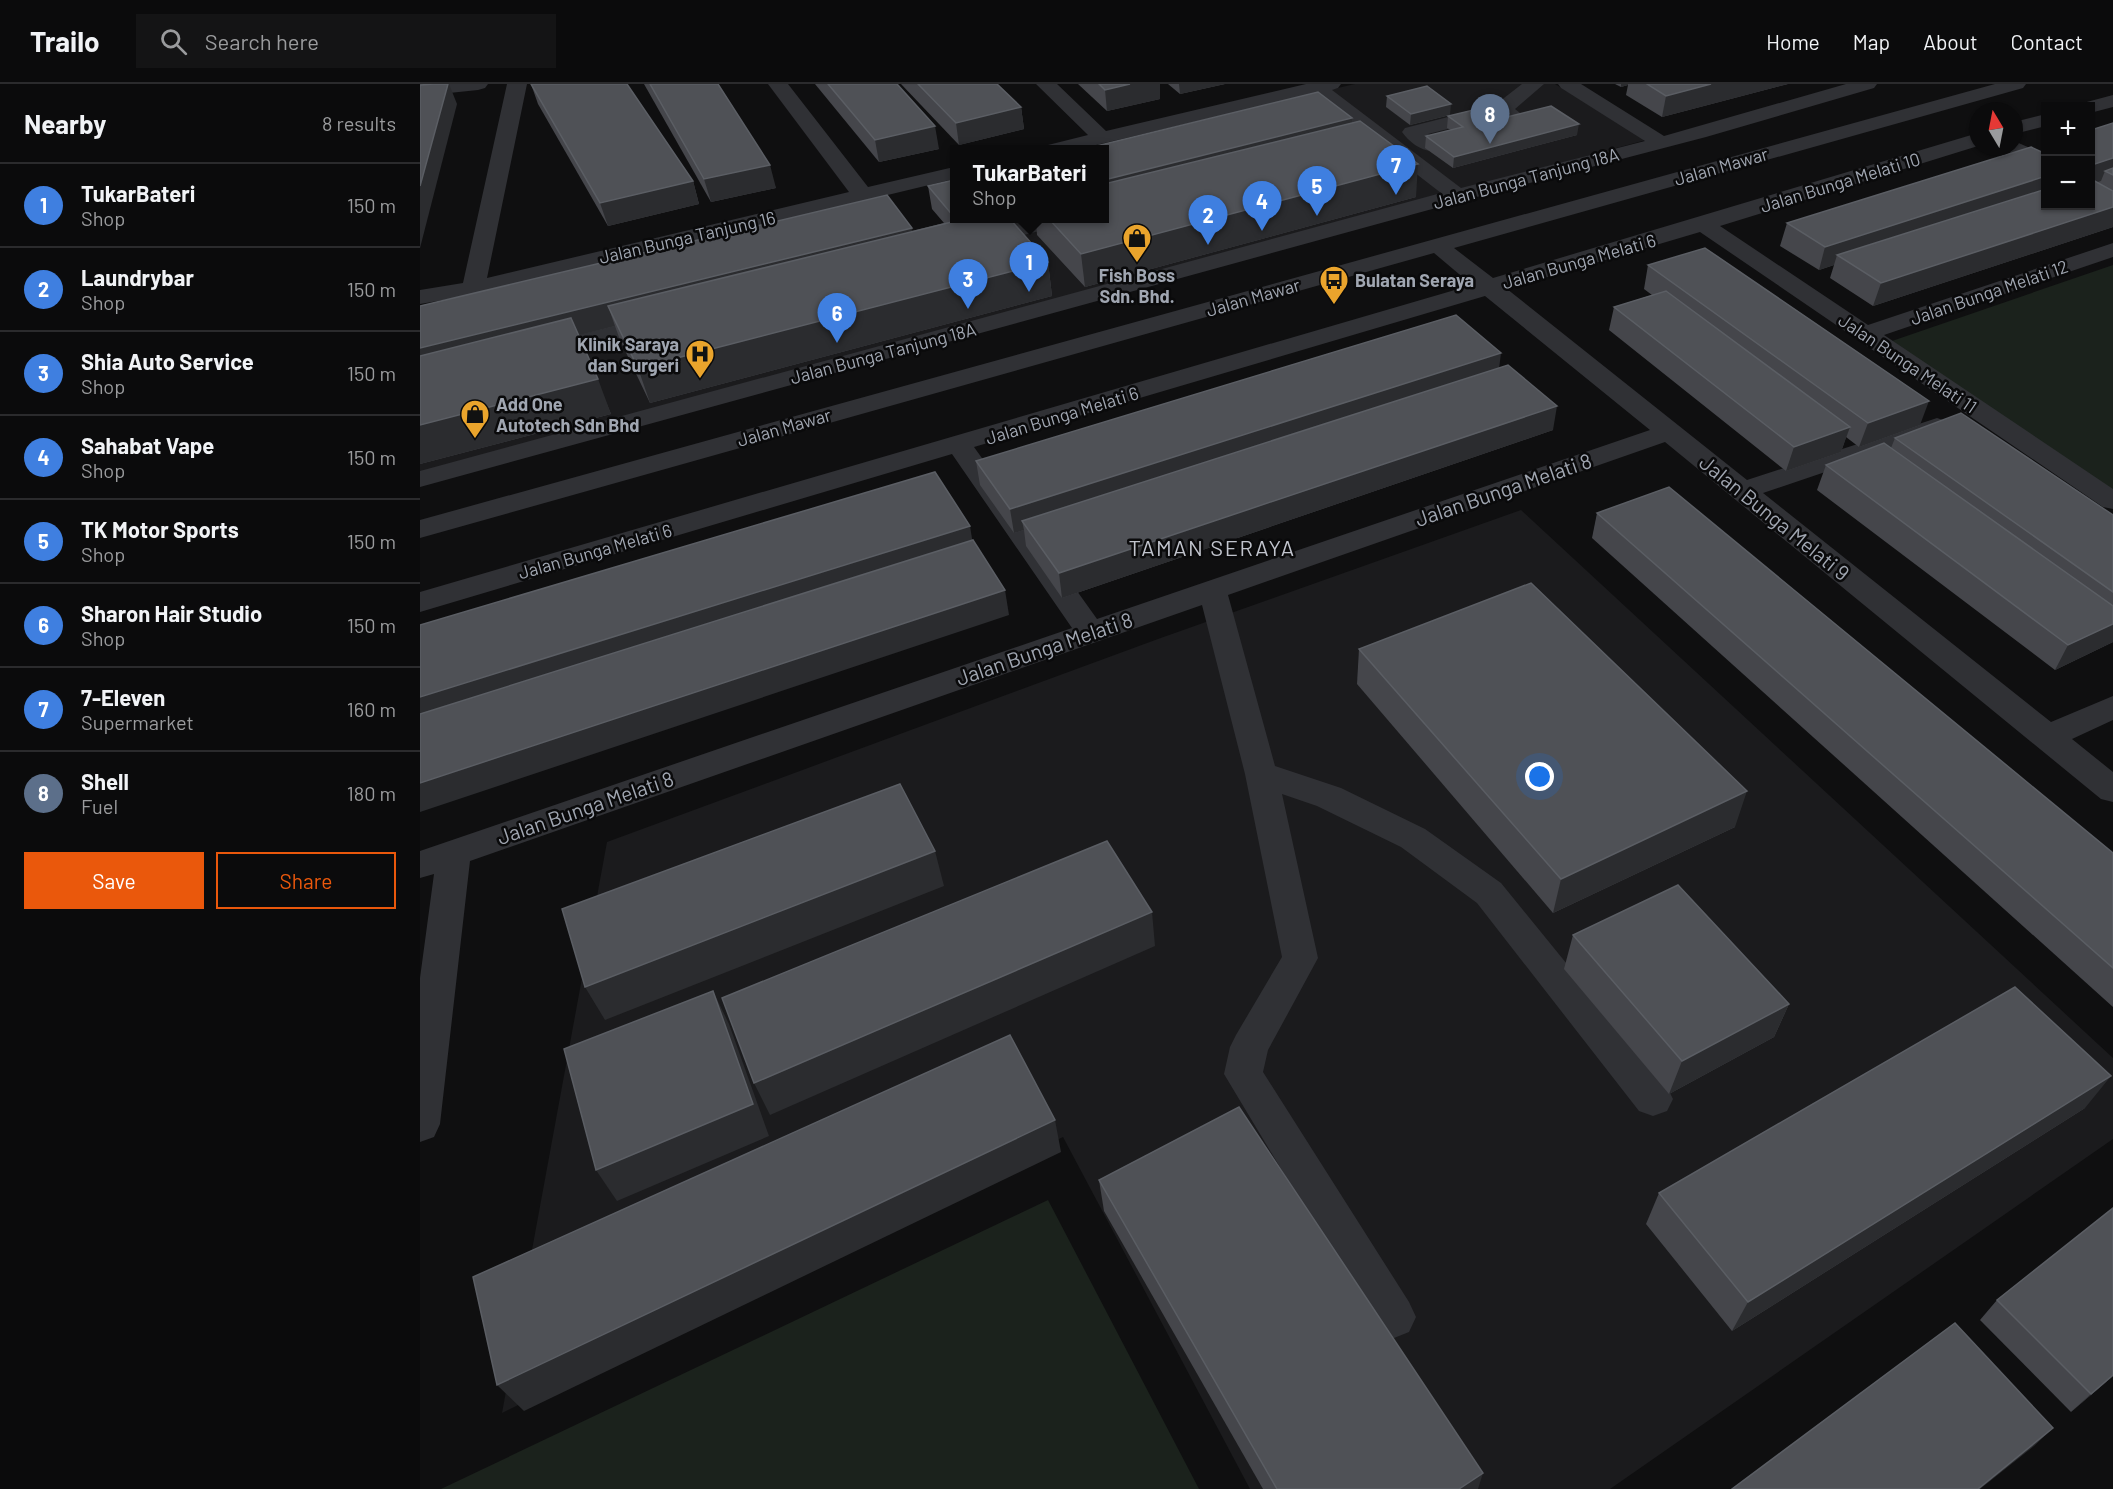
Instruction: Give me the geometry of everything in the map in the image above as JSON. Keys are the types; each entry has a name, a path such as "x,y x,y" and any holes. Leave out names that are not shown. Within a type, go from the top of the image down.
{"street":[{"path":"420,90 478,84"},
{"path":"473,288 517,84"},
{"path":"778,84 863,195"},
{"path":"1046,84 1102,138"},
{"path":"1431,146 1412,132 1502,109 1534,84"},
{"path":"1568,84 1662,142"},
{"name":"Jalan Bunga Tanjung 18A","path":"420,479 1462,185 1486,188 1699,133 1867,84"},
{"name":"Jalan Mawar","path":"420,529 2016,84"},
{"path":"1075,145 1312,86 1383,137 1462,185"},
{"path":"2095,106 2113,100"},
{"path":"1502,109 1524,124"},
{"path":"2023,126 2041,121"},
{"path":"1699,133 1743,160"},
{"path":"1359,143 1383,137"},
{"name":"Jalan Bunga Melati 10","path":"1703,225 1969,142"},
{"path":"1558,148 1581,164"},
{"path":"2023,152 2041,160"},
{"name":"Jalan Bunga Tanjung 16","path":"420,297 473,288 950,174"},
{"path":"958,245 1046,223"},
{"name":"Jalan Bunga Melati 6","path":"420,602 1703,225"},
{"name":"Jalan Bunga Melati 11","path":"1703,225 2113,501"},
{"name":"Jalan Bunga Melati 9","path":"1437,245 2113,790"},
{"name":"Jalan Bunga Melati 12","path":"1865,334 2113,250"},
{"path":"518,357 680,316"},
{"path":"1742,491 1980,411"},
{"name":"Jalan Bunga Melati 8","path":"437,860 1669,432"},
{"path":"959,445 1090,633"},
{"path":"1211,590 1221,618 1261,774 1300,958 1249,1047 1243,1074 1394,1317"},
{"path":"2048,737 2113,707"},
{"path":"1261,774 1329,797 1413,838 1489,893 1653,1099"},
{"path":"420,1124 437,860"}],"shaded area":[{"path":"1355,84 1555,84 1646,140 420,472 420,386 1065,223 1109,223 1109,215 1329,90"},
{"path":"2113,265 2113,495 1892,341"},
{"path":"1521,510 2113,1058 2113,1139 1610,1489 1250,1489 1063,1137 502,1413 607,842 1158,639"},
{"path":"1048,1200 1199,1489 441,1489"}],"building":[{"path":"448,84 420,186 420,85"},
{"path":"531,84 627,84 693,181 600,203"},
{"path":"650,84 718,84 770,165 704,179"},
{"path":"828,84 897,84 935,126 875,140"},
{"path":"918,84 997,84 1021,107 956,123"},
{"path":"1099,84 1130,84 1105,90"},
{"path":"1647,84 1711,84 1666,96"},
{"path":"1427,86 1451,104 1411,114 1387,96"},
{"path":"1318,92 1352,118 1109,179 1109,145 1101,145"},
{"path":"1551,106 1579,124 1454,157 1426,136 1463,127 1448,116 1486,107 1503,118"},
{"path":"1360,121 1418,164 1081,254 1053,223 1109,223 1109,183"},
{"path":"2113,123 2113,158 2095,164 2095,156 2095,129"},
{"path":"2031,147 2041,152 2041,178 1825,247 1787,223 2002,156 2023,156 2023,149"},
{"path":"2113,168 2113,175 2105,171"},
{"path":"950,181 950,212 928,186"},
{"path":"2095,181 2113,191 2113,207 1881,283 1837,255 2041,191 2041,210 2095,210"},
{"path":"887,195 912,228 420,348 420,306"},
{"path":"950,222 1014,223 1048,262 638,368 608,306"},
{"path":"1705,248 1929,401 1868,423 1648,265"},
{"path":"1666,291 1850,427 1794,447 1614,307"},
{"path":"1456,315 1501,353 1010,509 976,461"},
{"path":"571,318 598,379 420,425 420,356"},
{"path":"1508,365 1557,406 1059,573 1022,521"},
{"path":"1961,413 2113,515 2113,592 1895,438"},
{"path":"1884,443 2113,606 2113,624 2068,645 1826,465"},
{"path":"935,472 970,526 420,697 420,625"},
{"path":"1669,487 2113,853 2113,968 1597,513"},
{"path":"973,540 1005,590 420,783 420,714"},
{"path":"1531,583 1747,791 1561,879 1359,649"},
{"path":"900,784 935,851 585,987 562,909"},
{"path":"1107,841 1152,912 754,1083 722,998"},
{"path":"1678,885 1789,1004 1682,1061 1573,935"},
{"path":"2015,987 2111,1076 1748,1302 1659,1193"},
{"path":"713,991 753,1104 596,1170 564,1049"},
{"path":"1010,1035 1055,1120 497,1385 473,1277"},
{"path":"1239,1107 1483,1473 1459,1489 1277,1489 1099,1180"},
{"path":"2113,1208 2113,1375 2091,1394 1997,1300"},
{"path":"1955,1323 2053,1428 1978,1489 1732,1489"}],"place":[{"name":"Shell","path":"1490,144"},
{"name":"7-Eleven","path":"1396,195"},
{"name":"TK Motor Sports","path":"1317,216"},
{"name":"Sahabat Vape","path":"1262,231"},
{"name":"Laundrybar","path":"1208,245"},
{"name":"Fish Boss Sdn. Bhd.","path":"1137,264"},
{"name":"TukarBateri","path":"1029,292"},
{"name":"Bulatan Seraya","path":"1334,306"},
{"name":"Shia Auto Service","path":"968,309"},
{"name":"Sharon Hair Studio","path":"837,343"},
{"name":"Klinik Saraya dan Surgeri","path":"700,380"},
{"name":"Add One Autotech Sdn Bhd","path":"475,440"}],"district":[{"name":"TAMAN SERAYA","path":"1212,547"}]}
